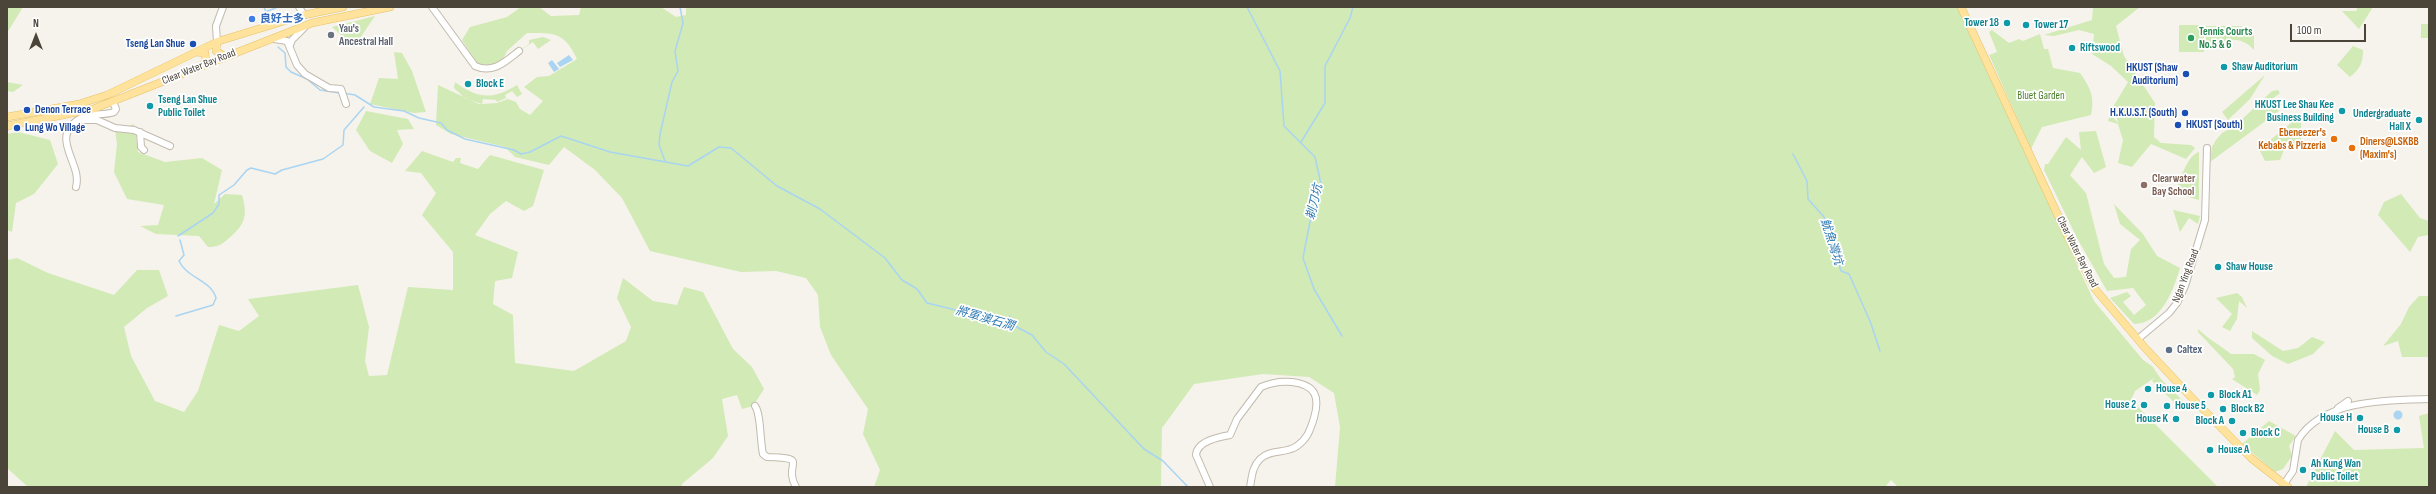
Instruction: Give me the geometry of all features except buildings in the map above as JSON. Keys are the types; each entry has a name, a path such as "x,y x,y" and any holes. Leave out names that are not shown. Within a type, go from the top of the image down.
{"main road":[{"name":"Clear Water Bay Road","path":"7,117 79,104 106,95 193,52 217,42 304,15 343,7"},
{"name":"Clear Water Bay Road","path":"7,126 74,114 113,102 224,56 312,23 390,7"},
{"name":"Clear Water Bay Road","path":"1961,7 2088,277 2138,339 2245,453 2286,485"},
{"path":"217,42 216,51 224,56"},
{"path":"193,52 205,53 206,61 200,66"}],"street":[{"path":"217,42 216,26 223,7"},
{"path":"299,7 304,15"},
{"path":"432,7 475,66 489,69 497,67 519,51"},
{"path":"290,45 298,32 312,23"},
{"path":"266,40 282,39 290,45 297,65 305,74 329,88 339,88 343,93 346,104"},
{"path":"76,187 77,180 66,139 67,132 77,120 96,114 114,112 116,109 113,102"},
{"path":"77,120 98,120 115,128 140,132 170,146"},
{"path":"140,132 141,147 144,150"},
{"name":"Ngan Ying Road","path":"2138,339 2163,320 2177,303 2188,275 2205,220 2207,148"},
{"path":"1210,487 1196,455 1198,449 1215,438 1230,435 1237,419 1261,387 1286,382 1309,388 1316,395 1318,403 1308,437 1293,449 1262,457 1253,470 1250,487"},
{"path":"2286,485 2294,471 2298,440 2322,419 2341,409 2361,403 2429,399"},
{"path":"2322,419 2325,413 2340,407 2348,401"},
{"path":"755,406 759,412 758,433 763,454 767,457 786,456 791,459 794,464 793,478 796,487"}],"green space":[{"path":"7,7 23,7 7,33"},
{"path":"521,7 539,7 551,16 579,15 581,7 661,7 676,17 686,15 686,7 1957,7 2094,301 2143,360 2152,366 2161,379 2184,402 2179,407 2152,381 2154,378 2135,391 2131,400 2218,487 1898,487 1891,480 1885,487 1335,487 1340,427 1334,393 1309,377 1263,374 1194,384 1162,428 1161,487 874,487 880,470 863,434 868,409 831,355 820,327 818,295 806,278 776,271 741,272 650,251 622,198 595,170 564,147 549,165 515,157 505,147 451,134 436,125 438,85 464,97 454,88 455,82 471,92 486,96 500,93 517,85 522,94 517,97 512,91 505,95 506,98 497,102 496,100 483,99 482,104 497,103 508,99 516,102 520,109 530,115 543,101 524,87 537,77 549,76 577,59 568,44 558,36 545,33 527,33 507,51 502,61 495,65 486,66 477,63 462,40 470,27 507,17"},
{"path":"2093,7 2140,7 2116,26 2124,56 2155,103 2154,137 2161,143 2191,145 2195,148 2186,159 2151,144 2132,167 2118,163 2123,140 2118,124 2108,121 2110,114 2118,123 2113,107 2128,82 2111,66 2092,54 2094,34 2079,30 2054,36 2044,35 2092,20"},
{"path":"2358,7 2373,7 2359,29 2342,11 2356,11"},
{"path":"375,16 354,47 332,27"},
{"path":"2421,24 2429,24 2429,38 2421,38"},
{"name":"Tennis Courts No.5 & 6","path":"2179,25 2204,25 2204,52 2179,52"},
{"path":"2206,26 2242,26 2242,32 2254,33 2254,50 2249,45 2237,40 2225,41 2206,49"},
{"name":"Bluet Garden","path":"1992,30 2009,43 2019,39 2023,41 2040,34 2044,49 2048,49 2053,68 2080,73 2084,78 2092,97 2091,115 2042,127 2031,149 1989,55 1997,52 1989,32"},
{"path":"543,37 551,40 538,49 533,42 521,50 518,46 522,49 529,44 529,40"},
{"path":"2353,46 2363,50 2363,55 2362,62 2350,77 2337,65"},
{"path":"394,52 402,53 412,71 426,112 414,113 370,104 379,78 398,79"},
{"path":"2265,75 2250,99 2228,120 2222,112"},
{"path":"7,82 23,85 13,92 7,91"},
{"path":"2278,90 2280,93 2271,100 2279,111 2210,162 2212,147 2222,133 2235,126 2272,91"},
{"path":"366,111 408,119 414,129 397,130 403,144 392,163 370,151 356,130"},
{"path":"2296,119 2301,122 2301,143 2285,147 2280,160 2265,161 2259,149"},
{"path":"134,124 138,152 165,162 202,158 222,170 214,204 225,194 242,195 244,202 244,220 234,234 217,246 208,247 199,236 156,234 140,226 158,225 164,205 127,199 114,172 117,144 115,130"},
{"path":"2096,131 2106,167 2094,173 2082,157 2070,175 2086,193 2104,264 2114,278 2126,277 2131,249 2140,240 2120,224 2114,204 2143,234 2157,256 2180,268 2174,286 2164,305 2152,318 2143,323 2134,324 2110,298 2127,292 2131,296 2123,302 2134,315 2146,305 2133,288 2107,291 2077,238 2044,170 2045,164 2048,164 2066,137 2081,150 2079,132"},
{"path":"18,132 50,140 58,164 34,194 16,203 12,232 7,230 7,134"},
{"path":"422,151 453,162 456,158 461,158 460,163 478,169 490,155 544,170 533,206 524,211 506,201 490,214 475,235 518,252 512,278 495,281 493,304 513,315 515,363 574,371 626,341 631,327 617,298 623,278 653,301 677,305 684,287 703,292 733,349 752,367 764,389 753,406 742,409 737,395 722,399 728,436 713,458 682,484 682,487 28,487 7,468 7,260 17,258 48,273 114,295 137,270 159,270 168,296 147,308 124,327 131,356 155,401 184,412 198,391 219,325 239,331 259,316 248,299 358,285 369,327 365,361 369,376 387,375 408,287 453,290 453,252 422,215 436,193 421,173 405,171"},
{"path":"2199,152 2199,200 2175,193 2187,164 2194,154"},
{"path":"2401,194 2420,218 2429,221 2429,235 2418,237 2410,252 2378,215 2384,202"},
{"path":"2173,210 2200,216 2198,224 2189,218 2180,232"},
{"path":"2237,293 2242,297 2247,308 2239,301 2237,319 2230,331 2222,327 2232,314 2216,298"},
{"path":"2419,296 2429,296 2429,357 2402,357 2398,341 2383,346 2401,324 2409,307"},
{"path":"2198,329 2231,354 2254,354 2265,360 2258,374 2260,390 2257,395 2232,379 2235,377 2233,369 2198,332"},
{"path":"2252,331 2283,351 2298,348 2312,337 2325,342 2313,354 2288,364 2272,356 2252,338"},
{"path":"2429,413 2429,487 2306,487 2335,431 2354,450 2424,448 2419,416"},
{"path":"2269,421 2296,436 2289,446 2292,456 2283,469 2275,472 2242,444"}],"water":[{"path":"569,55 573,60 560,67 557,63"},
{"path":"552,60 559,69 554,72 548,63"},
{"path":"2396,411 2400,411 2402,415 2400,419 2396,419 2394,417 2394,413"}],"waterway":[{"path":"264,7 267,15"},
{"path":"265,12 278,7"},
{"path":"665,161 659,145 660,134 672,82 678,71 675,51 683,23 680,7"},
{"name":"剃刀坑","path":"1247,7 1280,71 1284,126 1315,157 1321,184 1314,201 1303,258 1314,289 1342,336"},
{"path":"1301,142 1325,103 1325,66 1350,18 1353,7"},
{"path":"278,47 285,53 286,67 291,72 307,79 320,90 340,93"},
{"name":"將軍澳石澗","path":"343,93 355,95 374,107 404,111 419,118 441,123 447,130 465,139 514,150 521,154 530,152 561,136 610,152 688,166 719,147 731,148 777,186 820,209 885,258 902,280 917,289 927,303 1009,323 1032,335 1046,352 1064,364 1144,449 1163,461 1188,487"},
{"path":"178,236 213,213 219,204 219,195 234,185 247,170 251,168 275,174 282,170 323,159 343,145 344,130 364,107"},
{"name":"魷魚灣坑","path":"1793,154 1807,181 1808,199 1824,217 1841,271 1849,274 1870,321 1880,351"},
{"path":"176,316 213,305 216,298 209,287 187,271 179,261 184,255 180,240"},
{"name":"將軍澳石澗","path":"1006,326 1010,316"}],"place":[{"name":"良好士多","path":"252,19"},
{"name":"Tower 18","path":"2007,23"},
{"name":"Tower 17","path":"2026,25"},
{"name":"Yau's Ancestral Hall","path":"331,35"},
{"name":"Tennis Courts No.5 & 6","path":"2191,38"},
{"name":"Tseng Lan Shue","path":"193,44"},
{"name":"Riftswood","path":"2072,48"},
{"name":"Shaw Auditorium","path":"2224,67"},
{"name":"HKUST (Shaw Auditorium)","path":"2186,74"},
{"name":"Block E","path":"468,84"},
{"name":"Tseng Lan Shue Public Toilet","path":"150,106"},
{"name":"Denon Terrace","path":"27,110"},
{"name":"HKUST Lee Shau Kee Business Building","path":"2342,111"},
{"name":"H.K.U.S.T. (South)","path":"2185,113"},
{"name":"Undergraduate Hall X","path":"2419,120"},
{"name":"HKUST (South)","path":"2178,125"},
{"name":"Lung Wo Village","path":"17,128"},
{"name":"Ebeneezer's Kebabs & Pizzeria","path":"2334,139"},
{"name":"Diners@LSKBB (Maxim's)","path":"2352,148"},
{"name":"Clearwater Bay School","path":"2144,185"},
{"name":"Shaw House","path":"2218,267"},
{"name":"Caltex","path":"2169,350"},
{"name":"House 4","path":"2148,389"},
{"name":"Block A1","path":"2211,395"},
{"name":"House 2","path":"2144,405"},
{"name":"House 5","path":"2167,406"},
{"name":"Block B2","path":"2223,409"},
{"name":"House H","path":"2360,418"},
{"name":"House K","path":"2176,419"},
{"name":"Block A","path":"2232,421"},
{"name":"House B","path":"2397,430"},
{"name":"Block C","path":"2243,433"},
{"name":"House A","path":"2210,450"},
{"name":"Ah Kung Wan Public Toilet","path":"2303,470"}]}
